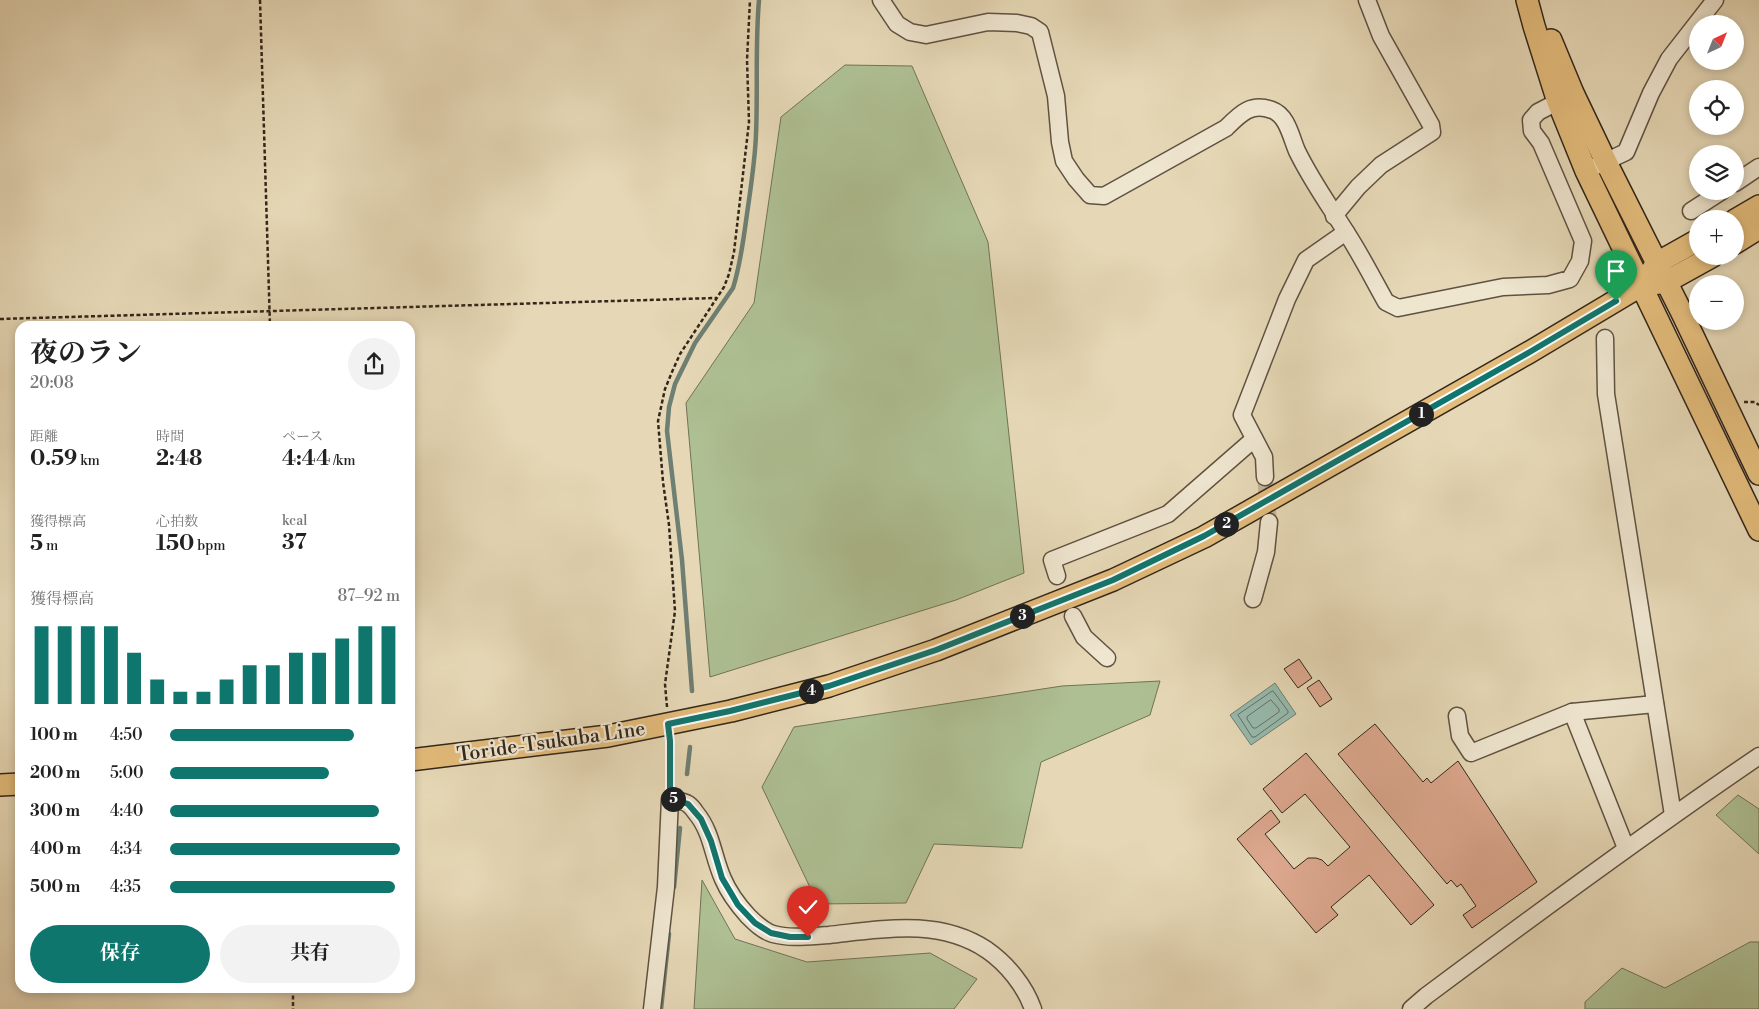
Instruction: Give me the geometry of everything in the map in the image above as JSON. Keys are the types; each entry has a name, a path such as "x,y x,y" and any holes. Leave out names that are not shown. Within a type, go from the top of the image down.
{"main road":[{"path":"1527,0 1534,26 1565,98 1606,162 1759,474"},
{"path":"1538,0 1553,47 1565,98 1586,171 1759,530"},
{"path":"1744,215 1759,206"},
{"path":"1744,237 1759,228"},
{"name":"Toride-Tsukuba Line","path":"1642,285 1657,263 1689,245"},
{"name":"Toride-Tsukuba Line","path":"415,759 608,736 730,711 829,686 936,650 1113,580 1204,536 1528,353 1642,285 1666,282 1697,265"},
{"path":"0,785 15,784"}],"street":[{"path":"882,0 897,24 910,32 926,35 988,22 1018,23 1031,26 1040,32 1056,96 1060,142 1064,161 1090,195 1104,196 1226,128 1243,112 1255,106 1273,110 1285,120 1291,138 1310,176 1346,232 1386,302 1398,308 1503,287 1548,285 1570,279 1580,261 1583,241 1541,143 1532,131 1531,120 1538,112 1565,98"},
{"path":"1334,216 1358,187 1381,165 1432,132 1430,125 1381,36 1367,0"},
{"path":"1586,171 1626,152 1651,93 1669,59 1715,0"},
{"path":"1744,177 1759,167"},
{"path":"1693,210 1708,200"},
{"path":"1265,477 1264,457 1242,415 1286,299 1306,260 1346,232"},
{"path":"1605,338 1606,394 1673,815"},
{"path":"1057,576 1052,560 1168,514 1254,439"},
{"path":"1253,599 1266,552 1269,522"},
{"path":"1073,616 1084,637 1107,658"},
{"path":"1458,716 1460,736 1471,753 1572,712 1655,704"},
{"path":"1572,712 1626,848"},
{"path":"1411,1009 1626,848 1759,756"},
{"path":"652,1009 666,887 670,798 688,804 701,819 711,841 722,878 738,905 755,923 771,933 790,937 808,937 901,927 927,928 953,934 975,942 999,958 1018,980 1033,1009"}],"path":[{"path":"260,0 270,321"},
{"path":"670,798 670,741 665,684 675,610 669,525 659,445 658,421 665,389 680,354 726,281 734,252 749,122 747,60 750,0"},
{"path":"0,319 269,313 716,298"},
{"path":"293,993 294,1009"}],"green space":[{"path":"845,65 912,66 988,242 1024,573 956,600 710,677 686,403 754,303 781,117"},
{"path":"1160,681 1150,715 1041,762 1022,848 934,844 906,903 818,904 762,787 794,727 1062,686"},
{"path":"1738,795 1759,809 1759,854 1716,815"},
{"path":"702,880 735,939 807,962 930,953 977,979 954,1009 694,1009"},
{"path":"1750,942 1759,942 1759,1009 1585,1009 1585,1002 1622,968 1665,988"}],"water":[{"path":"1275,683 1296,714 1251,745 1230,715"}],"building":[{"path":"1299,659 1312,678 1298,688 1284,669"},
{"path":"1319,680 1332,699 1320,707 1307,688"},
{"path":"1375,724 1423,782 1427,778 1431,783 1458,761 1537,882 1472,928 1463,915 1476,906 1461,884 1457,887 1451,880 1447,884 1338,754"},
{"path":"1306,753 1434,905 1411,925 1369,875 1331,907 1338,915 1316,933 1237,839 1271,810 1280,822 1265,834 1294,869 1308,858 1322,860 1328,866 1350,847 1305,794 1282,813 1263,789"}],"waterway":[{"path":"692,691 682,560 667,431 669,407 675,384 695,343 733,288 738,271 751,188 755,145 759,0"},
{"path":"687,774 690,747"},
{"path":"674,887 680,828"},
{"path":"661,1009 669,934"}],"tunnel":[{"path":"1265,477 1269,522"}],"route":[{"path":"808,937 790,937 771,933 755,923 738,905 722,878 711,841 701,819 688,804 670,798 670,741 668,724 730,711 829,686 936,650 1113,580 1204,536 1528,353 1616,301"}]}
